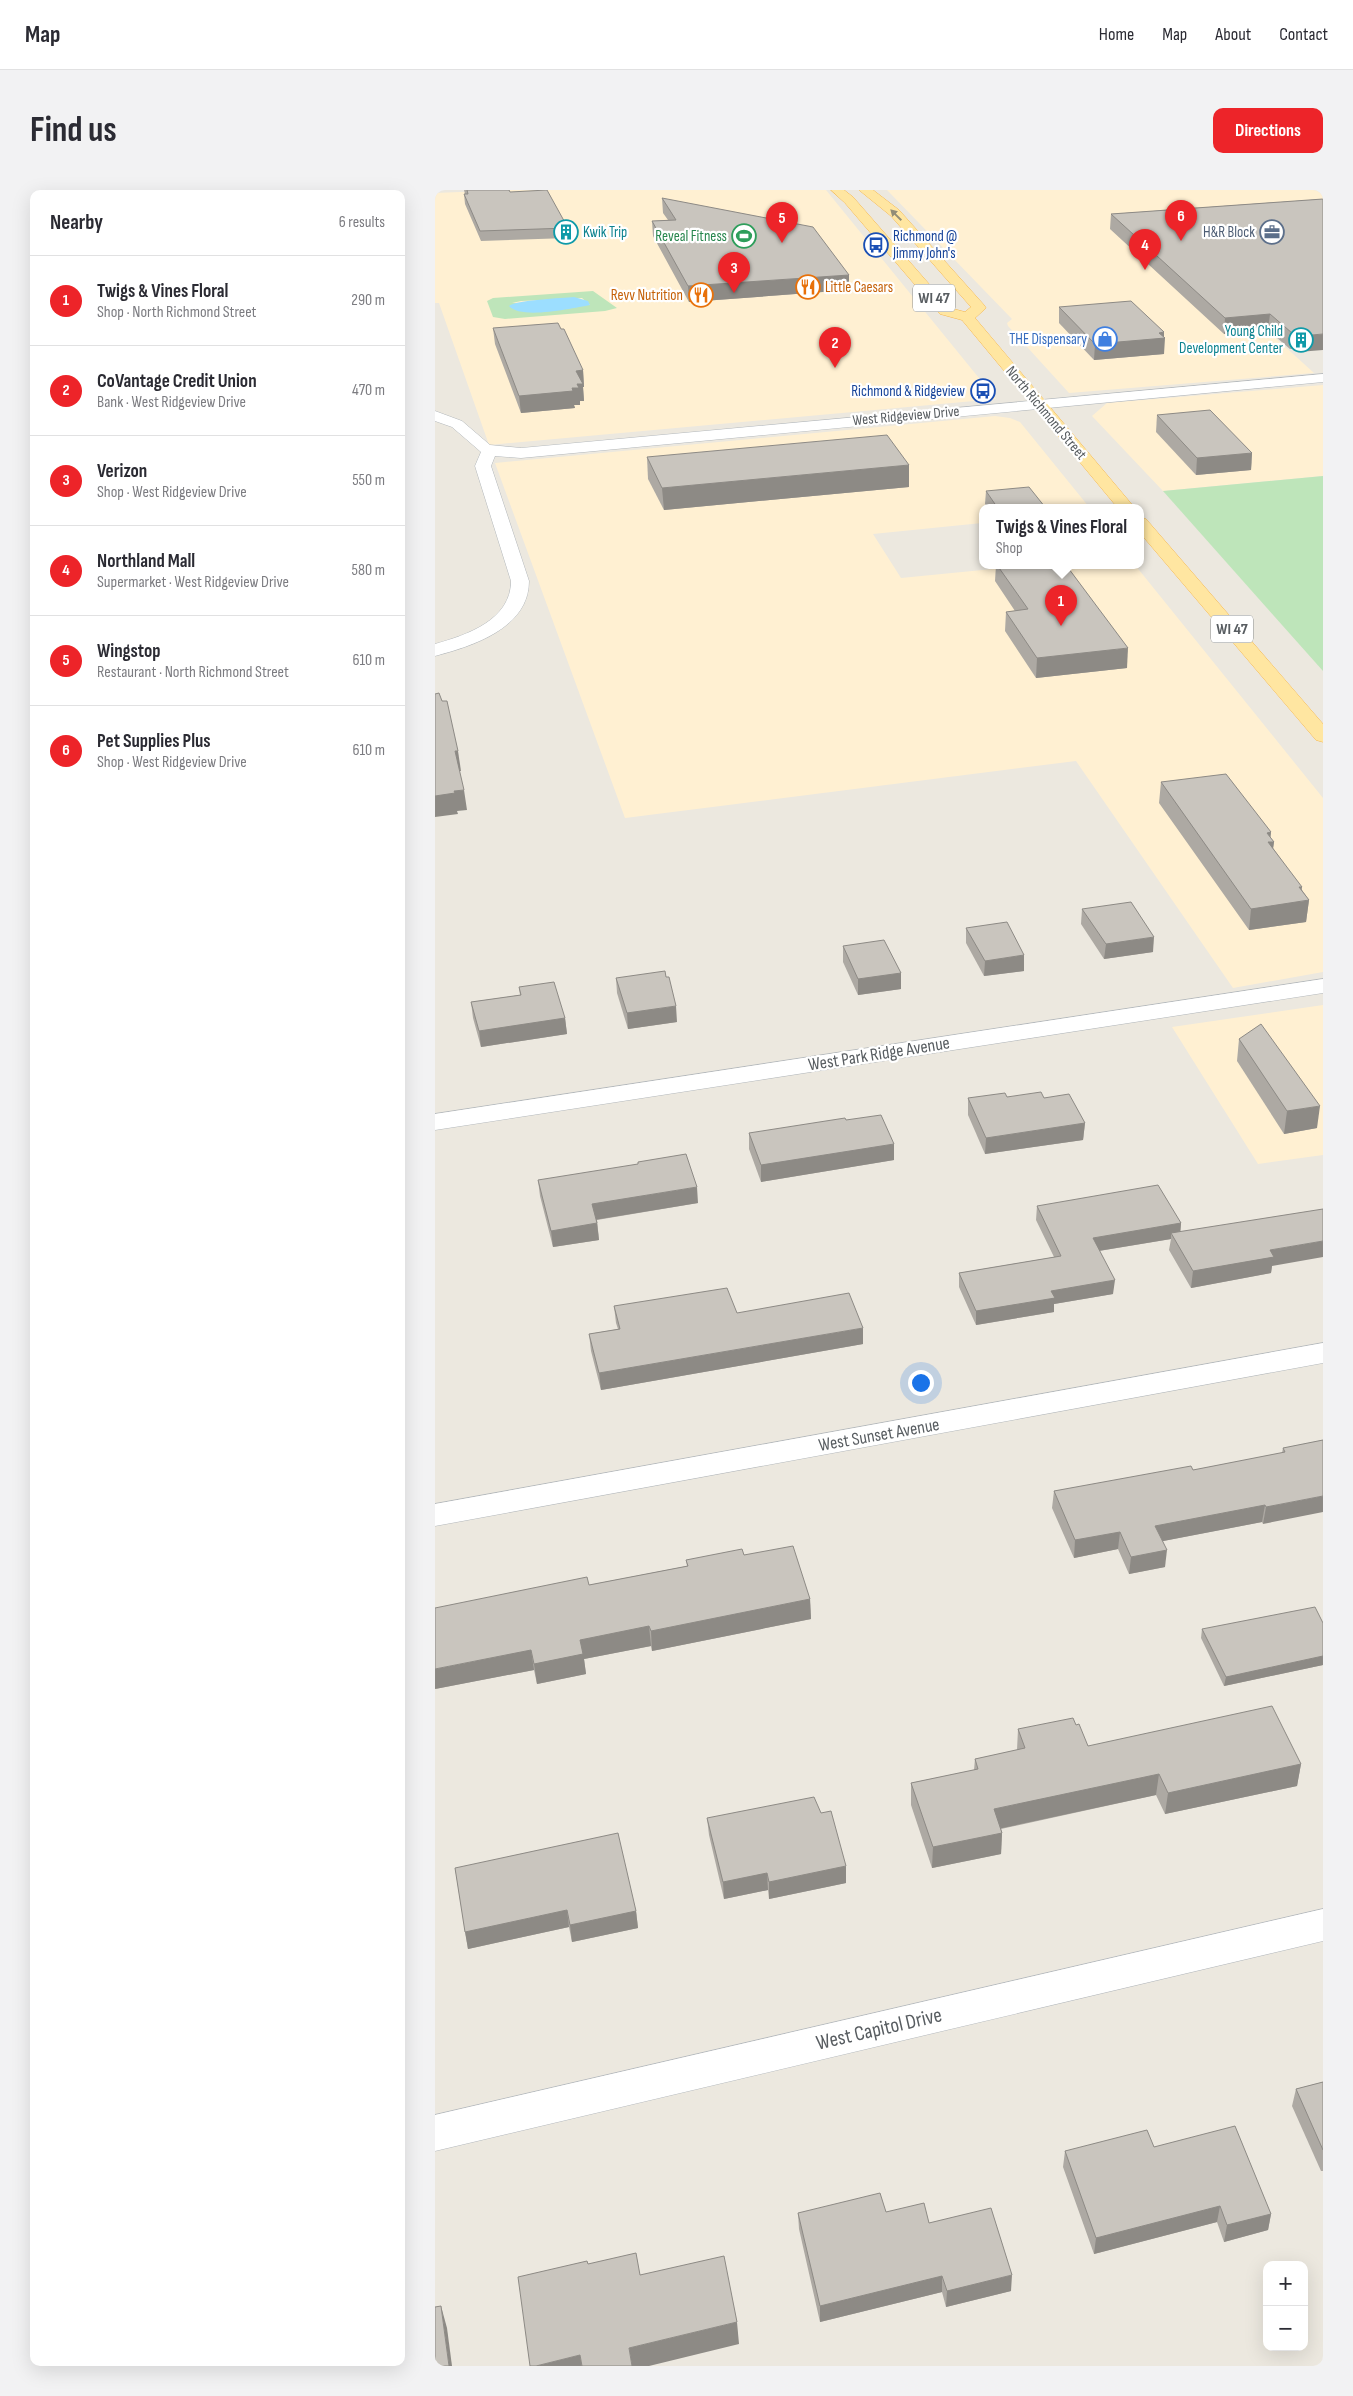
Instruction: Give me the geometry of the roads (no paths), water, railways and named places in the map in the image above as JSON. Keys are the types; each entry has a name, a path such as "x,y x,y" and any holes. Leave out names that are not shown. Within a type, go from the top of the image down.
{"main road":[{"name":"WI 47","path":"837,190 849,200 945,311 967,317 979,308 895,213 865,190"},
{"name":"North Richmond Street","path":"967,317 1123,504"},
{"name":"WI 47","path":"1144,528 1323,736"}],"street":[{"name":"West Ridgeview Drive","path":"490,450 521,453 1323,378"},
{"path":"435,416 457,424 479,444 490,450 483,466 520,581 519,598 507,614 494,625 454,645 435,650"},
{"name":"West Park Ridge Avenue","path":"435,1122 1323,986"},
{"name":"West Sunset Avenue","path":"435,1515 1323,1353"},
{"name":"West Capitol Drive","path":"435,2133 1323,1925"}],"water":[{"path":"574,297 588,301 590,305 535,313 515,310 509,306 529,301"}],"place":[{"name":"Kwik Trip","path":"566,232"},
{"name":"H&R Block","path":"1272,232"},
{"name":"Reveal Fitness","path":"744,236"},
{"name":"Pet Supplies Plus","path":"1181,241"},
{"name":"Wingstop","path":"782,243"},
{"name":"Richmond @ Jimmy John's","path":"876,245"},
{"name":"Northland Mall","path":"1145,270"},
{"name":"Little Caesars","path":"808,287"},
{"name":"Verizon","path":"734,293"},
{"name":"Revv Nutrition","path":"701,295"},
{"name":"THE Dispensary","path":"1105,339"},
{"name":"Young Child Development Center","path":"1301,340"},
{"name":"CoVantage Credit Union","path":"835,368"},
{"name":"Richmond & Ridgeview","path":"983,391"},
{"name":"Twigs & Vines Floral","path":"1061,626"}]}
